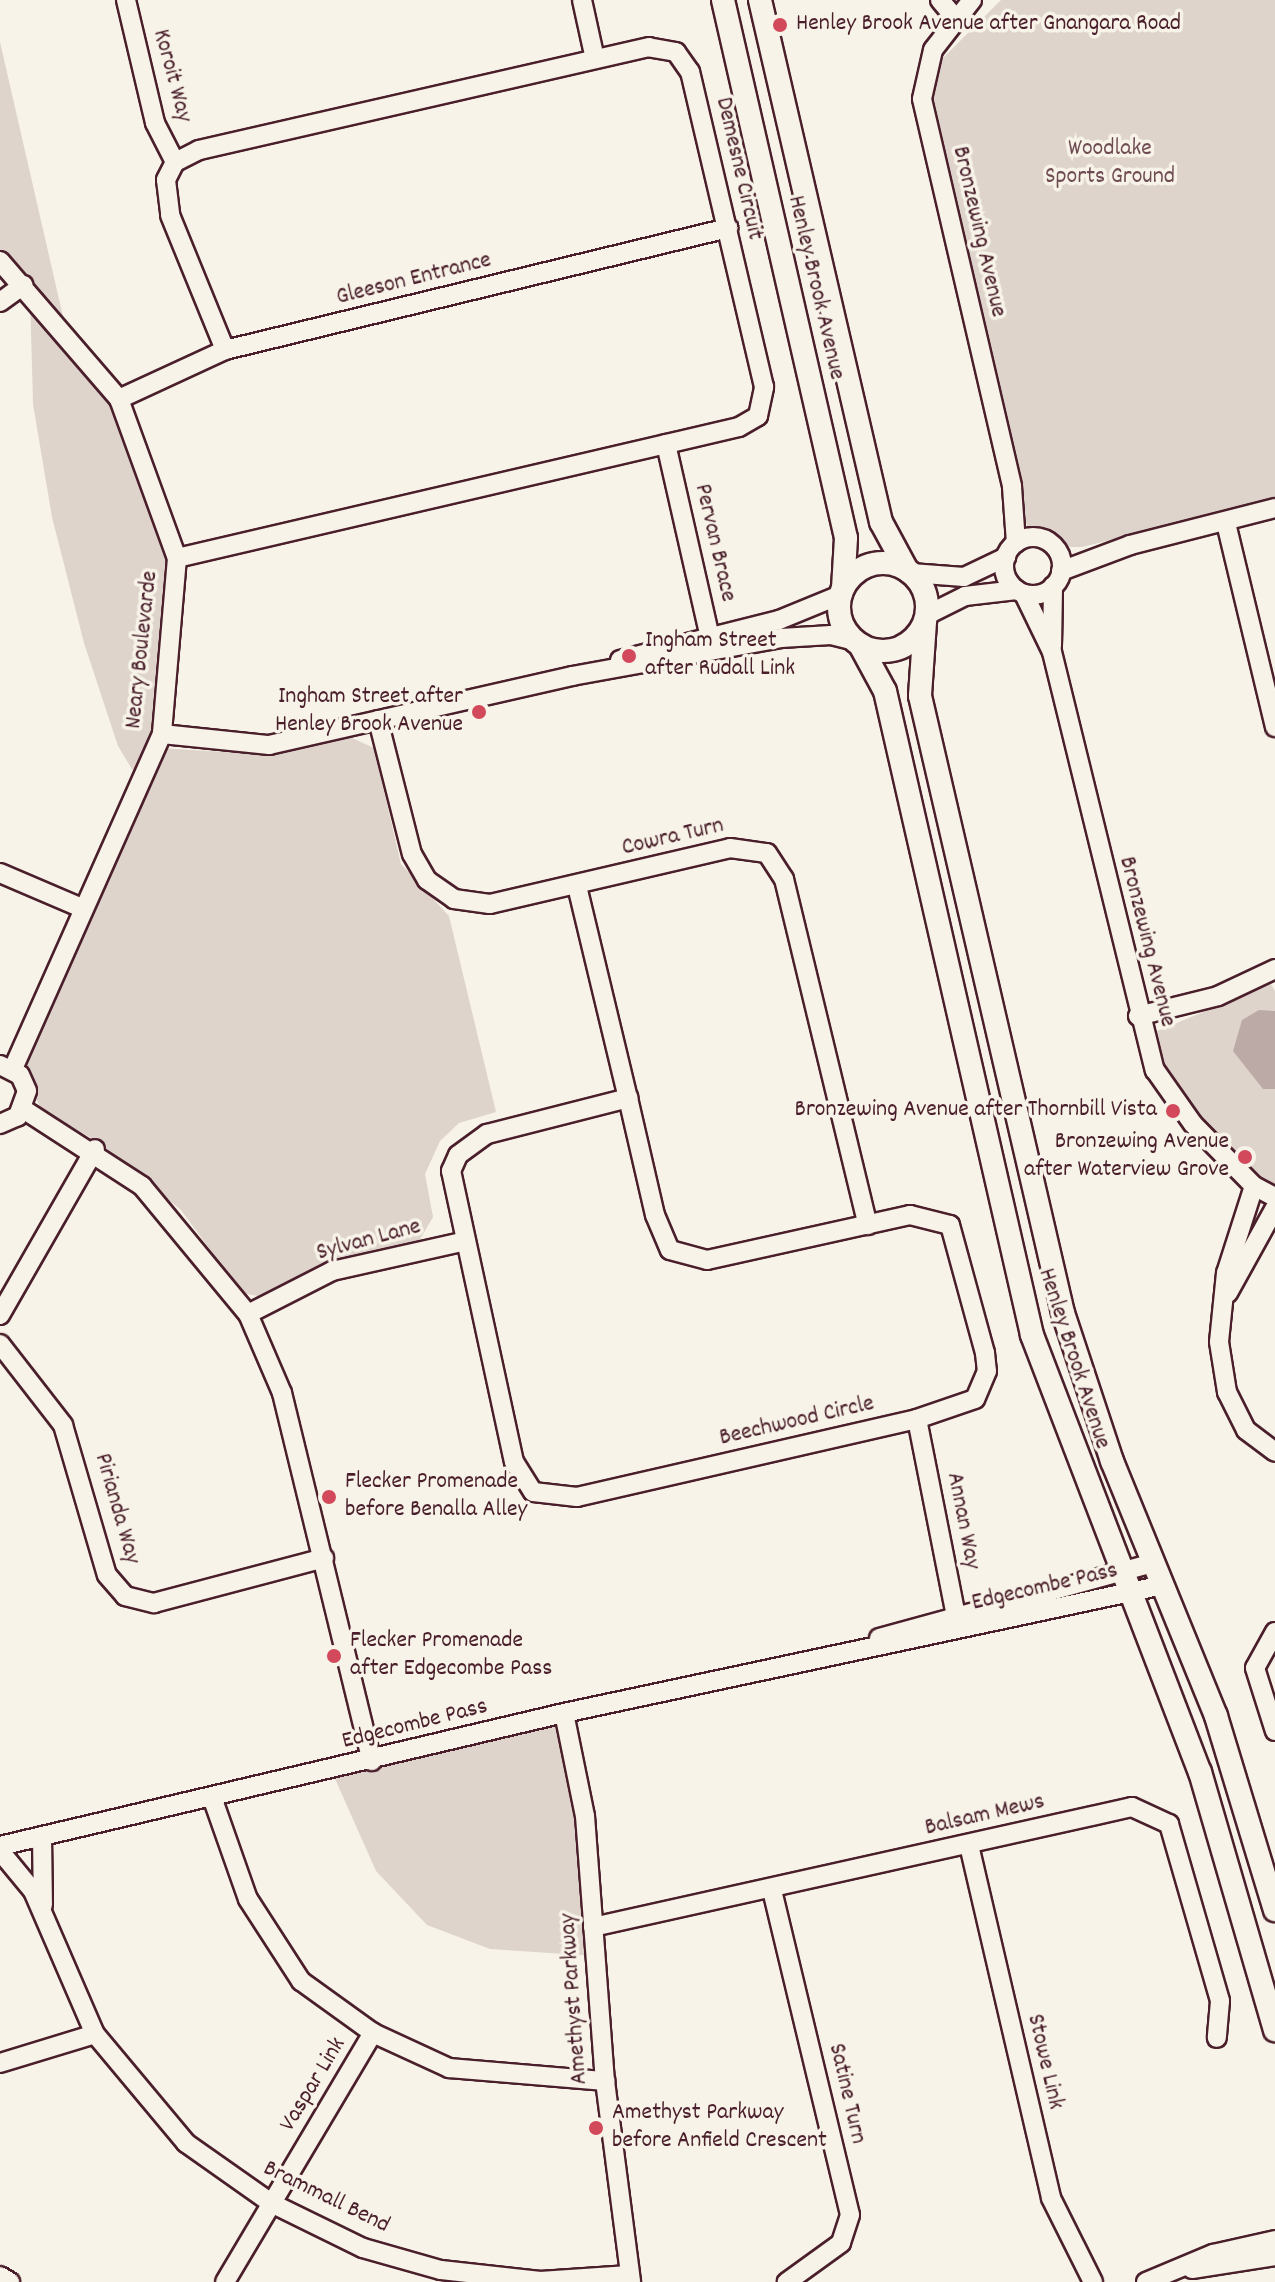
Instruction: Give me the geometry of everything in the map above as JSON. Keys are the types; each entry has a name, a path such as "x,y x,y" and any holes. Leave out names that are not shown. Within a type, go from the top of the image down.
{"main road":[{"name":"Henley Brook Avenue","path":"723,0 846,538 841,592"},
{"name":"Henley Brook Avenue","path":"760,0 881,522 909,571"},
{"path":"879,563 909,571 925,594 926,618 898,649 858,643 841,621 841,592 879,563"},
{"name":"Henley Brook Avenue","path":"926,618 920,696 1037,1215 1091,1405 1216,1716 1275,1910"},
{"name":"Henley Brook Avenue","path":"858,643 885,691 1032,1335 1124,1583 1200,1772 1275,2030"}],"street":[{"name":"Koroit Way","path":"126,0 155,123 175,162"},
{"path":"582,0 595,59"},
{"path":"940,0 955,18"},
{"name":"Bronzewing Avenue","path":"972,0 933,50 922,99 1012,487 1019,546 1006,576 1020,592 1052,652 1138,1016 1155,1070 1193,1124 1254,1186 1275,1197"},
{"name":"Demesne Circuit","path":"175,162 649,47 676,52 690,72 728,228 763,402 750,423 177,558"},
{"path":"175,162 166,180 170,215 225,350"},
{"name":"Gleeson Entrance","path":"119,399 225,350 728,228"},
{"name":"Neary Boulevarde","path":"0,261 119,399 177,558 162,734 84,909 6,1067"},
{"path":"0,302 23,285"},
{"name":"Pervan Brace","path":"666,444 713,653"},
{"path":"926,618 965,596 1020,592 1058,570 1130,545 1226,523 1275,508"},
{"path":"1226,523 1275,727"},
{"path":"909,571 964,577 1019,546 1058,570"},
{"name":"Bronzewing Avenue","path":"1052,652 1058,570"},
{"path":"572,676 710,633 790,617 841,592"},
{"path":"162,734 269,745 572,676 795,637 858,643"},
{"name":"Cowra Turn","path":"378,720 412,854 427,880 454,899 490,904 744,846 775,862 868,1225"},
{"path":"0,873 84,909"},
{"name":"Beechwood Circle","path":"577,886 662,1236 685,1259 737,1255 868,1225 933,1217 958,1238 987,1371 975,1399 917,1419 577,1497 541,1497 514,1462 462,1242 451,1171 469,1146 487,1134 628,1098"},
{"path":"1138,1016 1218,996 1275,969"},
{"path":"6,1067 25,1083 23,1109"},
{"path":"0,1124 23,1109"},
{"path":"23,1109 95,1149 191,1238 248,1314 282,1393 372,1761"},
{"path":"0,1315 95,1149"},
{"path":"1254,1186 1226,1273 1228,1293 1219,1342 1227,1392 1246,1430 1275,1452"},
{"path":"1228,1293 1275,1208"},
{"name":"Sylvan Lane","path":"248,1314 332,1271 462,1242"},
{"name":"Pirianda Way","path":"0,1344 63,1425 107,1575 125,1596 154,1603 324,1558"},
{"name":"Annan Way","path":"917,1419 959,1632"},
{"name":"Edgecombe Pass","path":"0,1849 42,1836 372,1761 564,1713 843,1652 959,1632 1124,1583 1154,1563"},
{"name":"Edgecombe Pass","path":"843,1652 955,1612 1124,1583 1163,1585"},
{"path":"1275,1632 1255,1668 1275,1731"},
{"name":"Amethyst Parkway","path":"564,1713 585,1816 605,2081 630,2279"},
{"path":"212,1797 248,1899 301,1981 373,2033 449,2068 605,2081"},
{"name":"Balsam Mews","path":"593,1927 772,1890 1132,1807 1169,1824 1220,2001 1217,2038"},
{"name":"Brammall Bend","path":"42,1836 44,1917"},
{"name":"Stowe Link","path":"969,1845 1051,2198 1093,2282"},
{"name":"Brammall Bend","path":"0,1849 44,1917 95,2034 186,2143 271,2203 363,2248 440,2276 540,2281 630,2279"},
{"name":"Satine Turn","path":"772,1890 850,2215 841,2243 787,2282"},
{"name":"Vaspar Link","path":"225,2282 373,2033"},
{"path":"0,2063 95,2034"},
{"path":"1146,2282 1275,2240"},
{"path":"1182,2269 1275,2256"},
{"path":"0,2276 10,2282"}],"green space":[{"name":"Woodlake Sports Ground","path":"1001,0 1275,0 1275,500 1082,547 1050,547 1029,535 930,110 940,61"},
{"path":"0,42 67,334 118,396 144,457 167,560 155,735 138,779 118,746 84,643 52,517 33,404 30,294 0,264"},
{"path":"350,737 374,748 401,864 449,916 496,1112 459,1123 440,1141 425,1174 433,1217 419,1241 330,1260 258,1296 242,1293 181,1210 98,1142 41,1109 22,1069 160,748 270,755"},
{"path":"1271,984 1275,991 1275,1187 1239,1163 1180,1098 1150,1034"},
{"path":"567,1719 595,1956 490,1949 427,1925 376,1871 332,1772"}],"shaded area":[{"path":"1259,1010 1275,1011 1275,1089 1263,1089 1233,1051 1242,1020"}],"place":[{"name":"Henley Brook Avenue after Gnangara Road","path":"780,25"},
{"name":"Ingham Street after Rudall Link","path":"629,656"},
{"name":"Ingham Street after Henley Brook Avenue","path":"479,712"},
{"name":"Bronzewing Avenue after Thornbill Vista","path":"1173,1111"},
{"name":"Bronzewing Avenue after Waterview Grove","path":"1245,1157"},
{"name":"Flecker Promenade before Benalla Alley","path":"329,1497"},
{"name":"Flecker Promenade after Edgecombe Pass","path":"334,1656"},
{"name":"Amethyst Parkway before Anfield Crescent","path":"596,2128"}]}
